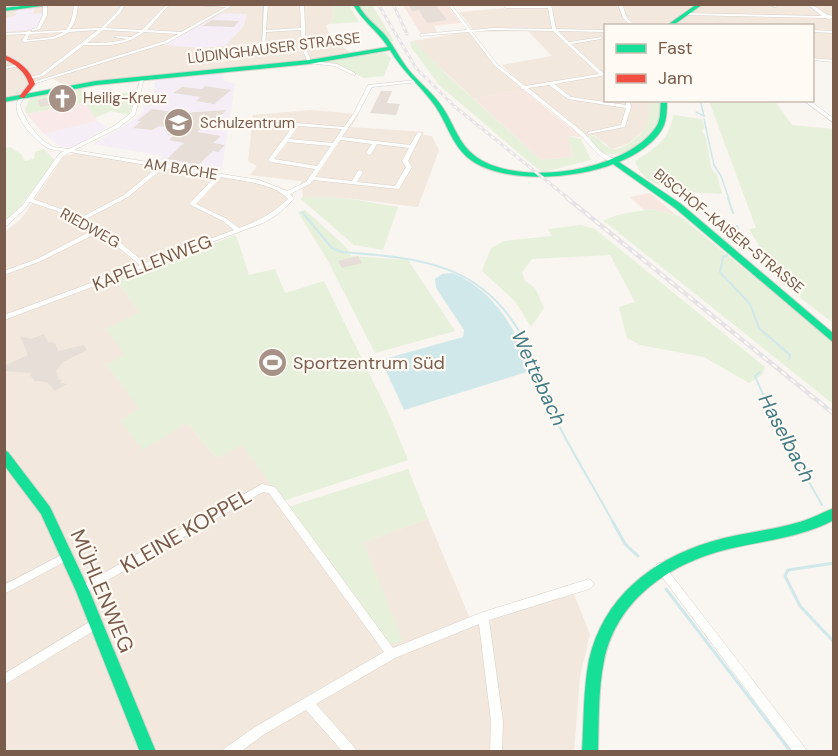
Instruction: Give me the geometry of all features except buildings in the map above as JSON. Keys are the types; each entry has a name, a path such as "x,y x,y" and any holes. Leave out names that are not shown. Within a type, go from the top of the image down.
{"street":[{"path":"4,10 20,6 50,5 38,29 31,31 24,41 57,38 70,29 75,17 76,4"},
{"path":"82,44 115,45 133,38 145,30 169,4"},
{"path":"177,4 233,5"},
{"path":"263,48 266,4"},
{"path":"302,4 304,48 309,62 336,65 354,74"},
{"path":"355,4 358,13 375,27 416,81 440,107 461,149 485,165 523,175 548,176 589,170 615,162 653,139 662,127 666,113 664,102"},
{"name":"BISCHOF-KAISER-STRASSE","path":"448,4 496,65 582,134 598,152 678,206 834,340"},
{"path":"620,4 625,18 632,24"},
{"path":"769,4 775,6"},
{"path":"808,4 828,18"},
{"path":"22,97 32,81 102,28 121,12 124,5"},
{"path":"32,81 160,44 233,5"},
{"path":"505,6 549,6 554,30 604,74"},
{"path":"671,24 694,7 721,15 834,17"},
{"path":"721,15 724,21"},
{"path":"4,34 102,28 182,33"},
{"path":"265,31 304,29"},
{"path":"421,35 469,30 604,31"},
{"path":"814,31 834,32"},
{"path":"116,37 133,38"},
{"path":"569,43 601,38"},
{"name":"LÜDINGHAUSER STRASSE","path":"4,100 81,86 141,84 309,62 391,48"},
{"path":"4,57 19,65 32,81"},
{"path":"815,60 834,61"},
{"path":"4,69 19,65"},
{"path":"523,88 604,74"},
{"name":"KAPELLENWEG","path":"4,318 238,230 276,213 290,202 290,195 311,178 370,86 416,81"},
{"path":"4,226 30,200 61,155 130,118 135,111 141,84"},
{"path":"551,84 570,98 604,102"},
{"name":"AM BACHE","path":"22,97 18,105 19,112 37,137 52,148 220,175 259,183 290,195"},
{"path":"590,133 623,126 628,104 609,102"},
{"path":"808,102 834,122"},
{"path":"297,124 271,160 318,168"},
{"path":"257,125 297,124 345,128"},
{"path":"311,178 397,188 409,167 405,161 420,133"},
{"path":"338,138 412,147"},
{"path":"285,140 333,145"},
{"path":"369,153 375,143"},
{"path":"79,220 126,196 162,166"},
{"path":"354,183 360,172"},
{"path":"220,175 192,204 225,220 238,230"},
{"name":"RIEDWEG","path":"30,200 43,203 79,220 128,249 144,265"},
{"path":"4,273 45,258 96,231"},
{"name":"MÜHLENWEG","path":"4,455 46,511 96,623 148,752"},
{"name":"KLEINE KOPPEL","path":"82,590 262,488 272,490 391,654"},
{"path":"590,752 595,674 600,645 624,600 660,567 706,547 799,530 834,513"},
{"path":"4,590 67,556"},
{"path":"660,567 801,752"},
{"path":"229,752 391,654 483,618 589,584"},
{"path":"483,618 497,721 496,752"},
{"path":"4,680 96,623"},
{"path":"307,703 351,752"}],"shaded area":[{"path":"504,4 833,5 833,60 814,58 814,24 672,24 669,22 604,24 604,102 650,102 651,116 645,129 628,144 612,149 594,135 588,137 525,87 502,65 552,56 528,31 475,32 459,12 505,8"},
{"path":"5,5 333,5 334,16 330,24 326,25 330,38 351,53 306,62 67,87 52,78 29,85 20,97 5,100"},
{"path":"403,5 447,5 461,23 434,26 437,32 421,34"},
{"path":"34,8 33,14 44,13 36,29 5,32 4,18 15,16 17,10"},
{"path":"223,13 247,14 244,26 225,46 201,48 163,45"},
{"path":"468,32 495,65 522,89 474,99 411,41"},
{"name":"Schulzentrum","path":"222,73 223,80 235,84 222,169 217,173 156,162 164,156 93,144 137,118 143,110 145,95 154,94 155,80"},
{"path":"522,89 582,137 568,136 573,157 541,160 474,99"},
{"path":"85,102 97,121 44,134 27,114"},
{"path":"310,110 359,114 351,127 424,132 423,135 432,136 439,150 418,207 346,198 303,197 301,181 250,175 257,166 248,161 253,115"},
{"path":"97,121 107,127 73,148 59,145 44,134"},
{"path":"82,151 260,181 285,189 293,195 291,202 277,214 261,223 116,280 140,312 126,354 107,365 140,408 121,421 187,423 214,455 220,457 242,444 288,507 402,640 363,542 428,519 473,626 573,592 590,634 580,677 574,751 5,752 5,232 22,218 64,156"},
{"path":"650,193 676,215 651,209 644,210 630,197"}],"green space":[{"path":"333,5 349,5 359,22 330,24 334,16"},
{"path":"358,5 372,5 394,41 387,42"},
{"path":"414,41 446,74 541,160 573,157 568,136 581,139 591,160 543,172 534,166 439,85 411,47 410,42"},
{"path":"383,52 391,58 384,76 364,78 343,67 316,63"},
{"path":"80,88 95,98 129,92 136,95 129,115 111,111 95,118 85,102 27,114 25,109 30,98"},
{"path":"650,102 662,102 659,124 653,133 645,141 624,153 603,152 595,146 589,135 613,149 620,148 633,141 642,132 649,115"},
{"path":"709,102 776,102 792,125 833,129 833,323 780,282 749,229 756,228"},
{"path":"673,115 702,119 705,128 702,131 706,138 711,168 717,175 722,194 672,189 649,180 640,172 635,161 665,137"},
{"path":"10,147 21,154 25,161 34,159 35,152 44,149 55,161 15,213 5,222 5,148"},
{"path":"303,197 346,198 398,207 383,250 354,245 301,199"},
{"path":"651,209 680,216 830,340 833,344 833,404 604,221 621,214"},
{"path":"305,210 346,247 351,256 408,260 455,331 375,353 328,261 298,212"},
{"path":"581,225 595,229 765,367 762,375 749,383 704,357 640,345 627,338 619,307 635,302 610,255 532,259 522,272 525,281 535,288 544,308 531,327 515,301 482,271 491,248 504,241 552,236 548,229"},
{"name":"Sportzentrum Süd","path":"236,235 249,275 275,269 285,293 324,281 389,414 408,460 283,501 242,445 220,457 214,455 187,423 143,450 121,421 139,408 107,365 125,354 106,329 140,312 116,280"},
{"path":"408,469 428,519 363,542 403,641 390,645 288,507"}],"water":[{"path":"452,273 467,280 492,300 511,326 530,371 404,410 381,360 463,337 464,330 436,288 435,279 442,274"}],"waterway":[{"name":"Haselbach","path":"696,112 704,116 700,102"},
{"name":"Haselbach","path":"704,119 714,165 721,176 729,199"},
{"name":"Haselbach","path":"728,198 733,213"},
{"name":"Wettebach","path":"302,212 332,248 342,252 398,257 447,269 469,280 490,295 508,314 524,340 550,408 614,524"},
{"name":"Haselbach","path":"737,226 744,244 741,247"},
{"name":"Haselbach","path":"727,255 723,257 720,272 750,304 759,328 790,355 789,359"},
{"name":"Haselbach","path":"760,372 755,376 774,420 822,505"},
{"name":"Wettebach","path":"613,522 625,544 638,556"},
{"name":"Haselbach","path":"834,563 788,570 785,576 800,606 834,642"},
{"name":"Wettebach","path":"666,589 791,752"}],"railway":[{"path":"378,4 416,68 454,106 569,199"},
{"path":"393,4 407,34"},
{"path":"567,198 834,414"}],"traffic: fast":[{"path":"4,10 55,4"},
{"path":"355,4 385,39 405,69 438,105 464,150 477,161 497,169 521,174 548,175 602,166 626,157 646,144 660,127 664,102"},
{"path":"671,24 701,4"},
{"path":"4,100 96,83 309,62 391,48"},
{"path":"615,162 678,206 834,340"},
{"path":"4,455 46,511 82,590 148,752"},
{"path":"590,752 593,686 600,647 608,625 634,590 670,564 690,555 711,547 797,529 834,513"}],"traffic: jam":[{"path":"4,57 28,74 32,84 22,97"}],"place":[{"name":"Heilig-Kreuz","path":"62,98"},
{"name":"Schulzentrum","path":"179,123"},
{"name":"Sportzentrum Süd","path":"272,363"}]}
